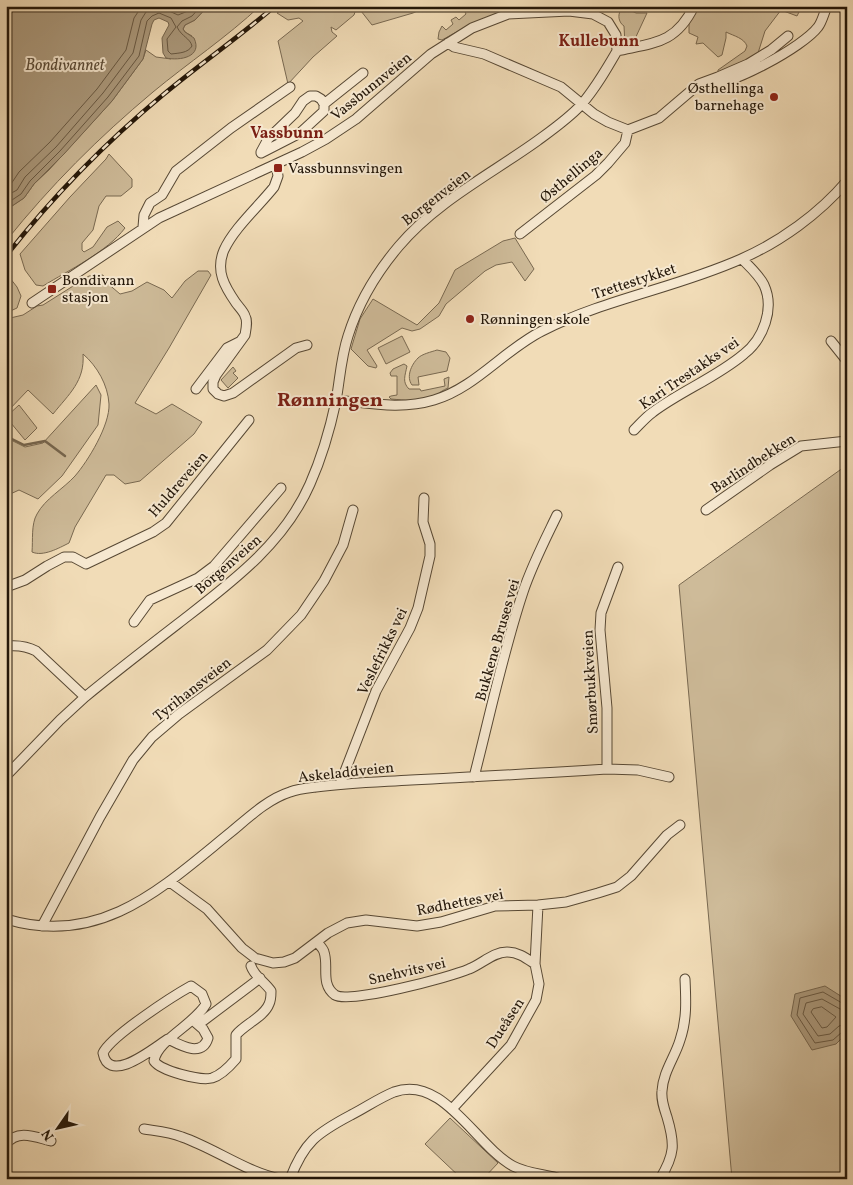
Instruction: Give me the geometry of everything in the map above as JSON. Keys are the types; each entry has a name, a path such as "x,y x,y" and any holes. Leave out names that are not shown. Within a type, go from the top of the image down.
{"street":[{"path":"617,51 666,39 680,28 694,6"},
{"path":"699,84 717,84 739,77 802,42 818,27 827,6"},
{"name":"Vassbunnveien","path":"32,304 144,227 195,200 276,164 326,139 356,119 411,71 448,43 507,10 569,11 593,14 608,22 616,35 617,51"},
{"path":"448,43 454,47 484,54 546,80 566,90 581,105 608,122 628,130 659,118 699,84 718,78 748,64 771,50 788,36"},
{"name":"Borgenveien","path":"6,776 85,697 250,566 280,535 300,505 310,485 325,444 336,400 345,348 356,313 375,278 399,245 428,218 555,128 581,105 605,72 617,51"},
{"path":"324,104 363,73"},
{"path":"144,227 144,215 150,203 162,195 176,171 231,128 290,87"},
{"path":"310,96 316,96 324,104 324,111 300,133 261,153 268,139 295,113 303,101 310,96"},
{"name":"Østhellinga","path":"520,234 602,169 625,143 628,130"},
{"path":"276,164 278,176 274,186 230,240 220,262 221,278 226,289 246,317 246,328 240,342 213,382 213,389 218,394 224,396 233,392 296,348 307,345"},
{"name":"Trettestykket","path":"336,400 394,406 419,404 436,399 470,382 511,350 543,331 586,312 742,259 787,233 814,213 847,181"},
{"name":"Kari Trestakks vei","path":"634,430 653,412 745,354 761,334 768,310 767,297 757,275 742,259"},
{"path":"831,341 847,360"},
{"path":"196,388 227,348 240,342"},
{"name":"Huldreveien","path":"6,587 25,580 64,557 86,564 153,532 166,523 249,420"},
{"name":"Barlindbekken","path":"706,510 770,465 801,446 847,441"},
{"path":"134,622 147,603 198,578 214,566 281,488"},
{"name":"Veslefrikks vei","path":"340,784 376,691 410,628 418,608 430,556 430,544 423,522 424,498"},
{"name":"Tyrihansveien","path":"42,926 100,817 133,760 152,737 179,714 267,650 301,615 324,581 343,545 353,510"},
{"name":"Bukkene Bruses vei","path":"474,777 524,591 542,545 557,515"},
{"name":"Smørbukkveien","path":"607,769 607,708 600,630 601,612 618,566"},
{"path":"6,646 14,645 36,651 85,697"},
{"name":"Askeladdveien","path":"6,919 42,926 83,923 120,913 170,882 255,812 278,797 291,792 340,784 607,769 638,770 669,777"},
{"name":"Rødhettes vei","path":"170,882 207,908 242,948 256,958 273,963 284,962 295,958 328,933 347,923 366,920 416,926 440,922 494,906 566,902 617,887 631,876 680,825"},
{"name":"Dueåsen","path":"452,1109 511,1044 536,1000 539,984 535,964 538,905"},
{"name":"Snehvits vei","path":"317,942 324,951 325,978 329,988 335,995 343,998 446,978 506,951 521,954 535,964"},
{"path":"168,1039 154,1056 154,1061 157,1065 203,1079 218,1076 236,1059 236,1035 248,1023 264,1012 269,1004 271,991 265,982 253,971 251,966"},
{"path":"196,1022 206,1004 202,994 191,986 112,1041 103,1053 104,1058 112,1066 120,1067 129,1064 196,1022 260,978"},
{"path":"660,1179 673,1150 673,1137 662,1101 662,1089 665,1074 676,1051 684,1025 686,998 684,979"},
{"path":"168,1039 194,1049 202,1048 208,1038 196,1022"},
{"path":"290,1179 302,1151 328,1128 395,1092 407,1090 428,1092 441,1100 493,1152 514,1166 527,1172 561,1179"},
{"path":"144,1129 183,1137 261,1175 280,1179"},
{"path":"6,1144 10,1139 20,1135 51,1140"}],"shaded area":[{"path":"208,6 260,6 153,92 113,127 58,181 6,241 6,210 24,198 34,184 112,101 143,59 146,50 156,57 171,59 192,36 183,29 185,25 195,20"},
{"path":"286,6 357,6 354,15 336,30 331,27 332,32 337,36 313,57 288,84 278,41 303,21 299,18 288,20 277,13"},
{"path":"361,6 428,6 413,13 372,25 361,11"},
{"path":"467,6 483,6 482,11 502,6 503,12 469,25 442,40 438,39 442,26 446,30 453,24 451,20 456,17 459,20 466,14 464,10"},
{"path":"696,6 790,6 800,10 797,16 781,10 765,31 758,53 740,64 718,73 718,70 745,51 747,46 741,39 726,32 722,55 718,57 703,43 696,44 698,37 689,33 689,21"},
{"path":"621,10 647,13 634,41 625,45 624,26 619,19"},
{"path":"109,154 132,179 132,187 121,196 106,196 99,206 93,230 82,243 82,250 84,252 93,247 107,227 118,221 125,228 98,253 43,286 36,285 25,270 20,254"},
{"path":"515,238 534,269 525,281 512,262 496,265 485,271 446,304 439,316 420,329 412,331 402,328 367,350 377,366 376,368 368,366 351,349 360,319 373,299 417,325 439,303 455,270 503,241"},
{"path":"198,271 208,271 211,275 135,403 156,414 172,404 202,422 194,434 140,481 125,484 114,475 106,475 75,527 69,543 46,553 32,552 33,527 37,514 75,476 86,461 102,432 109,404 101,376 83,354 83,364 79,380 53,414 28,390 6,413 6,319 23,315 37,306 43,305 89,276 103,275 106,282 120,294 132,291 147,282 164,290 172,298 185,281"},
{"path":"6,273 17,287 21,296 17,308 6,313"},
{"path":"402,336 410,352 386,364 378,348"},
{"path":"437,350 446,352 450,358 447,371 418,377 419,385 412,385 409,375 415,361 422,355"},
{"path":"404,364 407,366 405,381 409,389 420,389 421,391 445,386 444,379 449,377 448,388 425,400 391,399 389,397 397,395 397,376 391,376 390,373 393,369"},
{"path":"233,367 236,371 233,373 238,378 228,388 221,380"},
{"path":"96,385 101,395 98,425 62,476 38,499 19,490 6,496 6,424 11,430 8,435 11,440 25,447 43,443"},
{"path":"19,405 37,428 25,440 6,417"},
{"path":"847,465 847,1179 732,1179 679,585"},
{"path":"450,1118 498,1163 483,1179 462,1179 425,1144"}],"water":[{"name":"Bondivannet","path":"16,6 208,6 195,20 185,25 183,29 194,38 196,44 193,53 183,58 166,58 163,53 162,38 169,25 168,22 159,18 154,20 143,59 112,101 34,184 24,198 6,210 6,23"},
{"path":"825,986 847,1000 847,1033 836,1044 812,1050 791,1016 795,994"}],"waterway":[{"path":"6,436 24,445 45,441 65,456"}],"railway":[{"path":"6,256 61,191 121,131 142,112 275,6"}],"place":[{"name":"Østhellinga barnehage","path":"774,97"},
{"name":"Vassbunnsvingen","path":"278,168"},
{"name":"Bondivann stasjon","path":"52,289"},
{"name":"Rønningen skole","path":"470,319"}],"district":[{"name":"Kullebunn","path":"599,40"},
{"name":"Vassbunn","path":"287,132"},
{"name":"Rønningen","path":"330,399"}]}
